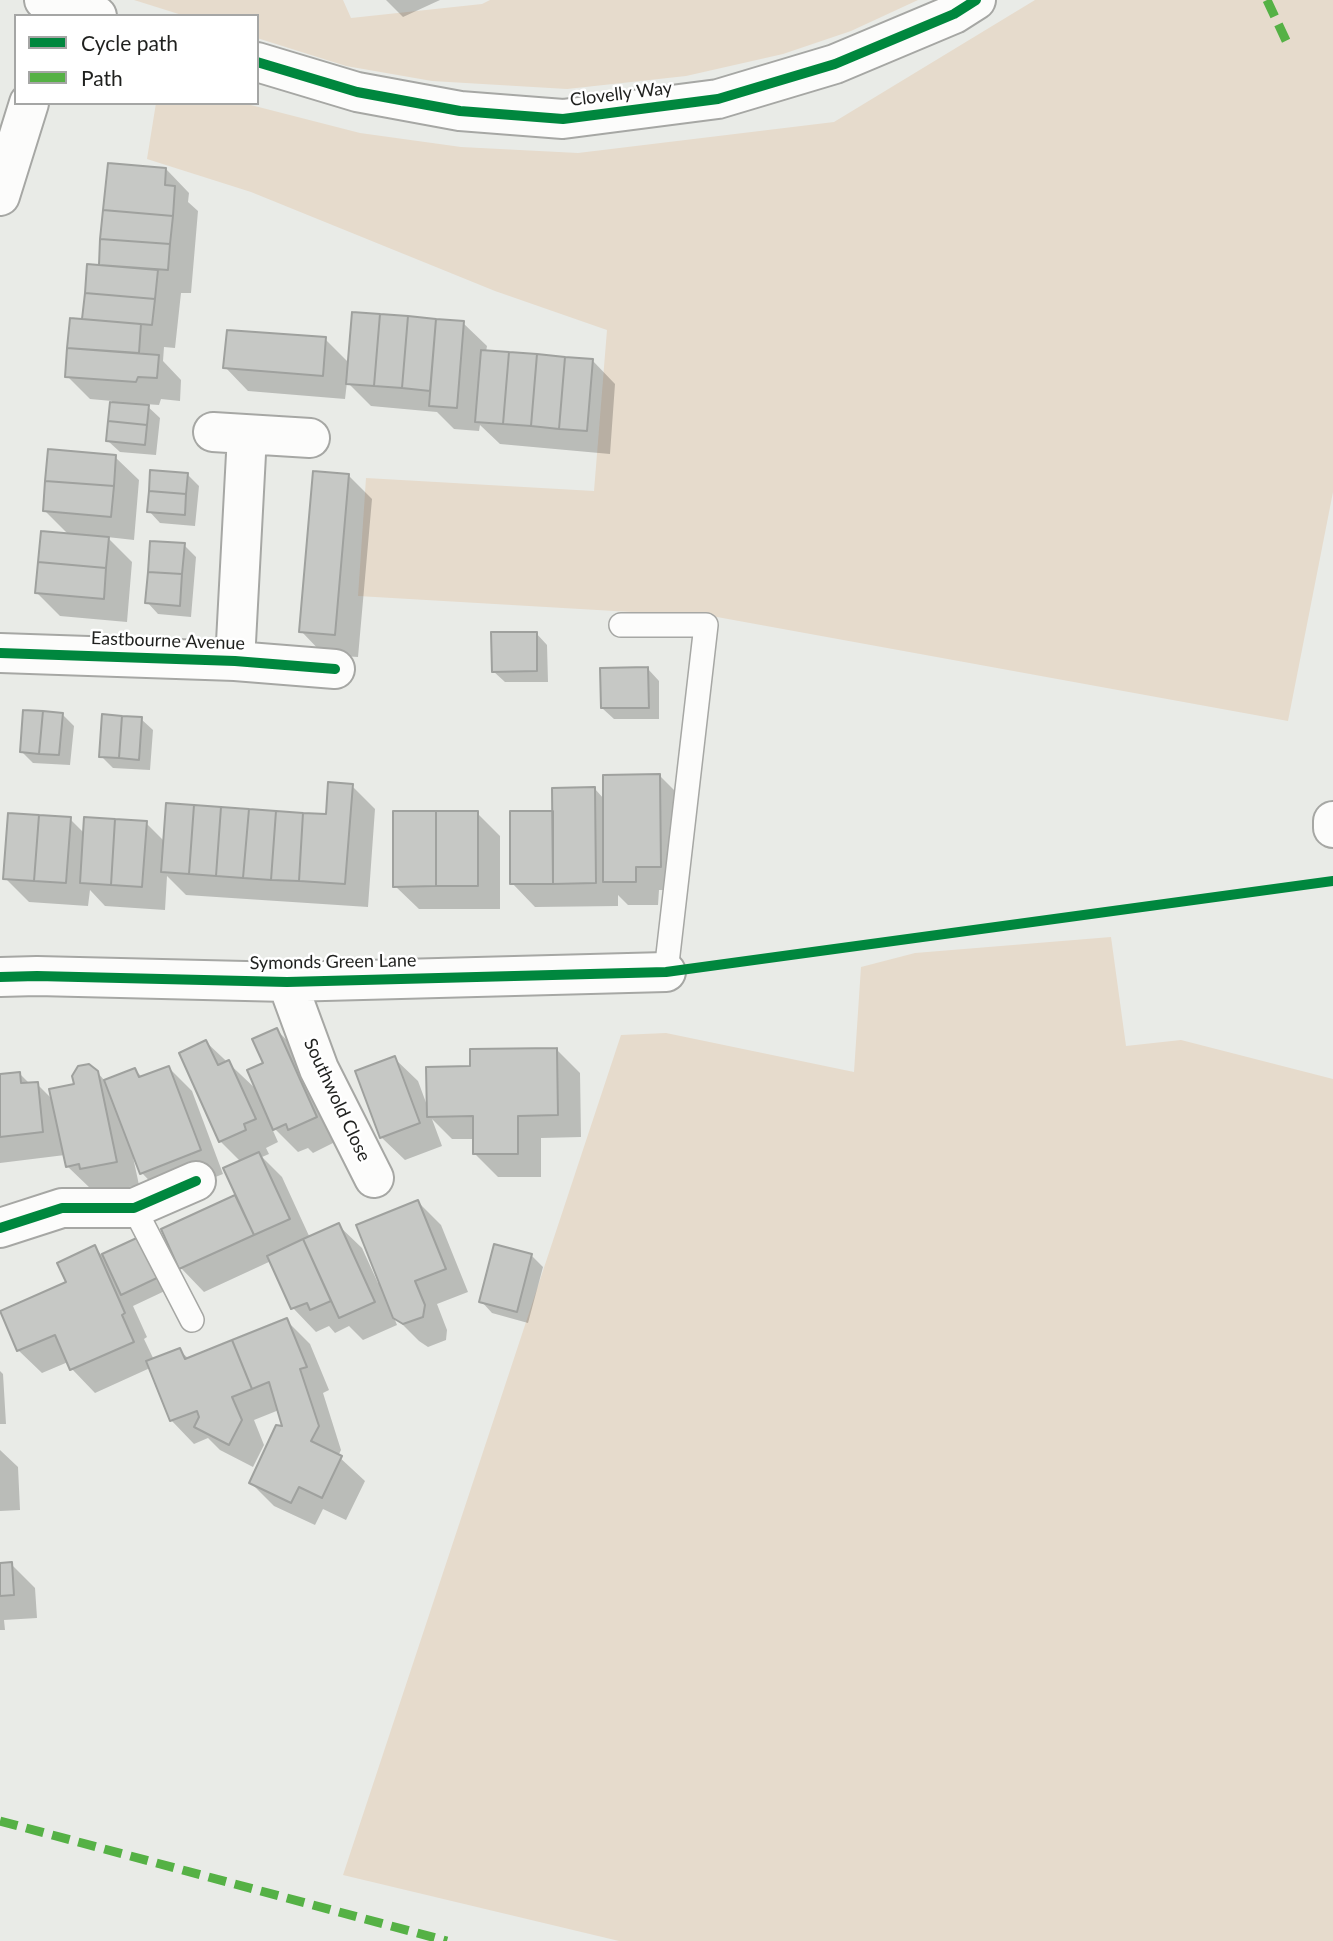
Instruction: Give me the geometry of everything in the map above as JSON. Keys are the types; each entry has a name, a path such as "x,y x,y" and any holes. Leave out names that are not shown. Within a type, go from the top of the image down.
{"street":[{"name":"Clovelly Way","path":"259,63 357,92 447,108 563,119 718,99 835,64 954,14 976,0"},
{"path":"54,7 87,14"},
{"path":"0,196 28,105"},
{"name":"Eastbourne Avenue","path":"235,661 230,433 310,438"},
{"name":"Eastbourne Avenue","path":"0,653 235,661 335,669"},
{"path":"1333,821 1333,828"},
{"name":"Symonds Green Lane","path":"0,977 287,982 666,972"},
{"name":"Southwold Close","path":"287,982 319,1069 374,1178"},
{"path":"0,1228 62,1208 134,1208 196,1181"}],"lane":[{"path":"621,625 706,625 666,972"},
{"path":"134,1208 192,1320"}],"shaded area":[{"path":"134,0 343,0 351,18 482,4 490,0 918,0 851,31 783,54 686,76 567,89 432,81 346,66 259,39 259,14 179,14"},
{"path":"1035,0 1333,0 1333,492 1288,721 717,617 358,596 366,478 594,491 607,330 495,291 251,192 147,159 156,105 251,105 360,133 461,147 578,153 834,122"},
{"path":"1111,937 1126,1046 1181,1040 1333,1079 1333,1941 619,1941 343,1875 621,1035 666,1033 854,1072 861,967 915,953"}],"building":[{"path":"108,163 166,168 165,185 175,186 173,216 103,210"},
{"path":"103,210 173,216 170,244 100,239"},
{"path":"100,239 170,244 168,270 99,265"},
{"path":"87,264 158,270 155,299 85,293"},
{"path":"85,293 155,299 152,325 82,319"},
{"path":"352,312 380,314 374,386 346,384"},
{"path":"380,314 408,316 402,388 374,386"},
{"path":"408,316 436,319 430,391 402,388"},
{"path":"70,318 141,324 139,353 67,348"},
{"path":"436,319 464,321 457,408 429,406"},
{"path":"227,330 326,337 323,376 223,368"},
{"path":"67,348 159,355 157,378 138,377 136,382 65,377"},
{"path":"481,350 509,352 503,424 475,422"},
{"path":"509,352 537,354 531,426 503,424"},
{"path":"537,354 565,357 559,429 531,426"},
{"path":"565,357 593,359 587,431 559,429"},
{"path":"110,402 149,405 147,425 108,421"},
{"path":"108,421 147,425 145,445 106,441"},
{"path":"48,449 116,455 114,486 45,481"},
{"path":"150,470 188,473 186,494 149,491"},
{"path":"313,471 349,474 335,635 299,632"},
{"path":"45,481 114,486 111,517 43,511"},
{"path":"149,491 186,494 185,515 147,512"},
{"path":"41,531 109,537 106,568 38,562"},
{"path":"150,541 185,543 182,574 148,572"},
{"path":"38,562 106,568 104,599 35,593"},
{"path":"148,572 182,574 180,606 145,603"},
{"path":"491,632 537,632 537,671 492,672"},
{"path":"648,667 649,708 601,708 600,668"},
{"path":"23,710 43,711 39,754 20,752"},
{"path":"43,711 63,713 59,755 39,754"},
{"path":"102,714 122,716 119,758 99,757"},
{"path":"122,716 142,717 139,760 119,758"},
{"path":"660,774 661,867 636,867 636,882 603,882 603,775"},
{"path":"328,782 353,784 345,884 299,881 303,813 326,814"},
{"path":"595,787 596,883 553,884 552,788"},
{"path":"166,803 194,805 189,874 161,872"},
{"path":"194,805 221,807 216,876 189,874"},
{"path":"221,807 249,809 243,878 216,876"},
{"path":"249,809 276,811 271,880 243,878"},
{"path":"276,811 303,813 299,881 271,880"},
{"path":"393,811 436,811 436,886 393,887"},
{"path":"436,811 478,811 478,886 436,886"},
{"path":"510,811 553,811 553,884 510,884"},
{"path":"8,813 39,815 34,881 3,879"},
{"path":"39,815 71,817 66,883 34,881"},
{"path":"84,817 115,819 111,885 80,883"},
{"path":"115,819 147,821 142,887 111,885"},
{"path":"277,1028 317,1117 288,1130 286,1124 273,1130 247,1070 263,1063 252,1039"},
{"path":"206,1040 218,1065 229,1060 256,1119 244,1124 246,1130 219,1142 179,1053"},
{"path":"557,1048 558,1115 518,1116 518,1154 473,1154 473,1116 427,1117 426,1067 470,1066 470,1049"},
{"path":"395,1056 420,1123 380,1138 355,1071"},
{"path":"89,1064 98,1071 117,1162 80,1169 79,1164 66,1167 49,1089 74,1084 72,1076 78,1066"},
{"path":"169,1066 201,1150 140,1174 104,1080 135,1068 139,1077"},
{"path":"20,1072 21,1083 38,1082 43,1132 0,1137 0,1074"},
{"path":"259,1152 290,1219 254,1235 223,1168"},
{"path":"235,1195 254,1235 179,1269 161,1229"},
{"path":"418,1200 446,1269 415,1281 425,1305 423,1317 403,1324 393,1318 356,1225"},
{"path":"339,1223 375,1302 339,1318 303,1239"},
{"path":"141,1236 159,1277 121,1295 102,1254"},
{"path":"303,1239 331,1301 310,1310 307,1303 291,1309 267,1256"},
{"path":"494,1244 532,1254 517,1312 479,1302"},
{"path":"95,1245 125,1313 122,1315 134,1342 70,1370 55,1335 17,1351 0,1311 66,1282 57,1263"},
{"path":"287,1318 307,1367 300,1369 319,1426 311,1441 342,1456 322,1498 299,1487 291,1503 249,1483 276,1425 282,1426 269,1382 252,1389 232,1340"},
{"path":"232,1340 252,1389 232,1397 242,1420 229,1445 194,1427 199,1417 197,1411 170,1421 146,1361 180,1348 185,1359"},
{"path":"12,1562 14,1595 0,1596 0,1563"}],"marked path":[{"path":"1267,0 1289,47"},
{"path":"0,1821 447,1941"}],"cycle path":[{"path":"259,63 357,92 460,111 563,119 718,99 835,64 954,14 976,0"},
{"path":"0,653 235,661 335,669"},
{"path":"0,977 287,982 666,972 1333,881"},
{"path":"0,1228 62,1208 134,1208 196,1181"}]}
